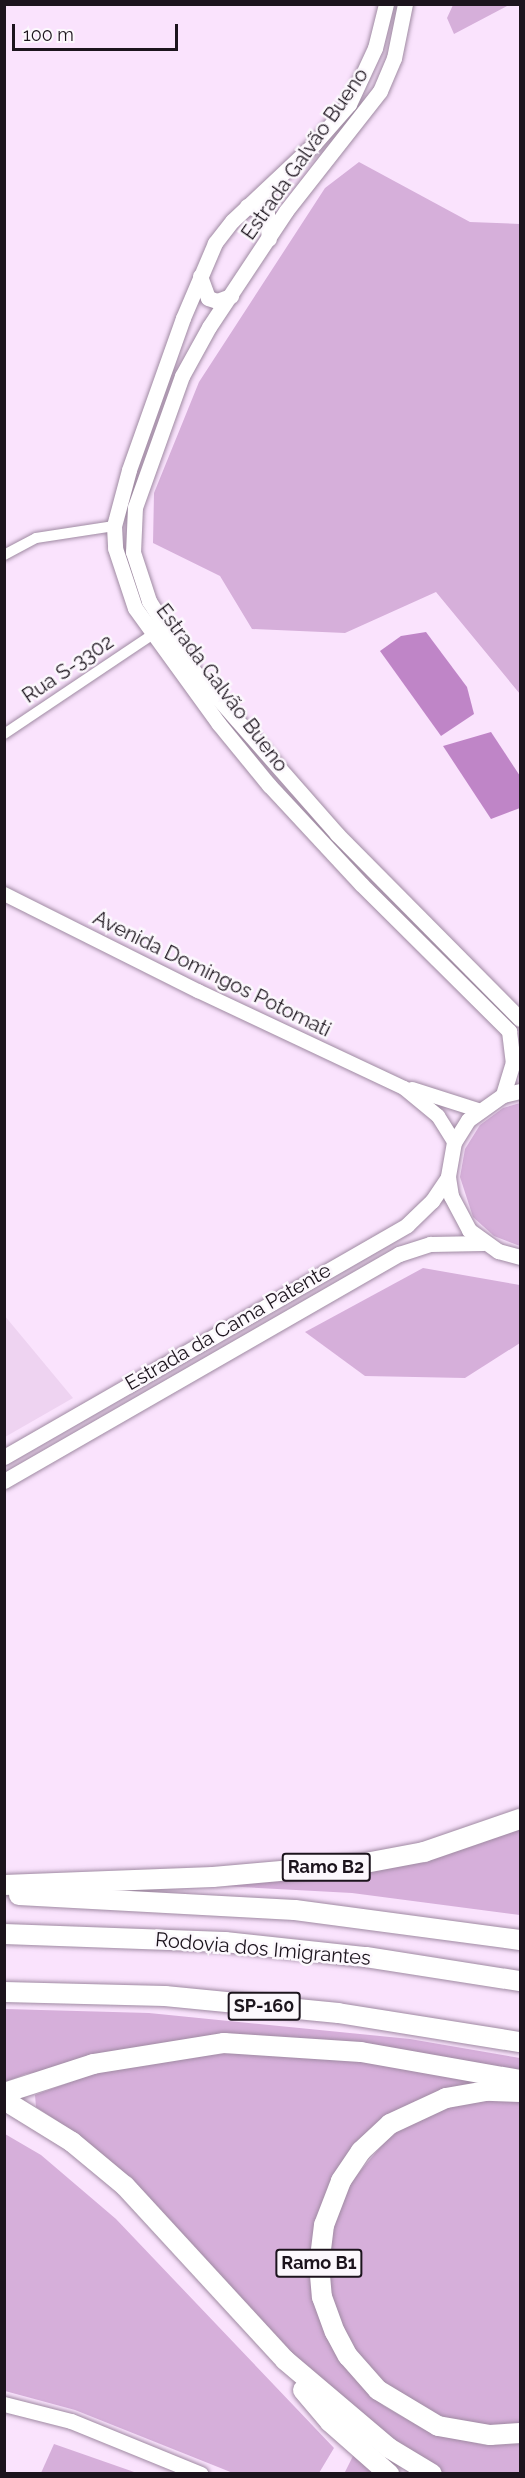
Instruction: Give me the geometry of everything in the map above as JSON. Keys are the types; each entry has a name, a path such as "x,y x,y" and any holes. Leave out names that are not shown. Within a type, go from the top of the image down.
{"highway":[{"name":"Ramo B2","path":"4,1885 213,1877 360,1864 424,1852 520,1819"},
{"path":"4,1895 295,1910 520,1940"},
{"name":"Rodovia dos Imigrantes","path":"4,1934 225,1942 366,1957 520,1981"},
{"name":"SP-160","path":"4,1992 165,1996 280,2007 520,2042"},
{"path":"4,2093 43,2078 149,2053 224,2043 361,2052 520,2080"},
{"name":"Ramo B1","path":"520,2092 486,2091 446,2098 390,2124 361,2151 341,2181 324,2225 319,2264 322,2297 335,2332 348,2356 378,2390 438,2426 490,2435 520,2433"},
{"path":"4,2100 72,2142 125,2186 285,2360 330,2422 389,2474"},
{"path":"285,2360 389,2448 432,2474"}],"main road":[{"name":"Estrada Galvão Bueno","path":"386,4 375,48 349,104 314,144 247,206 215,243 200,276 132,460 114,526 123,580 152,635 269,785 508,1031 513,1062 503,1095"},
{"name":"Estrada Galvão Bueno","path":"405,4 394,58 380,91 286,212 182,376 135,507 133,552 149,601 193,670 305,799 520,1019"},
{"path":"247,206 267,213 269,239"},
{"path":"200,276 208,298 217,301 231,296"},
{"path":"520,1091 503,1095 478,1110 454,1142 448,1177 458,1214 483,1243 520,1257"},
{"name":"Estrada da Cama Patente","path":"4,1457 407,1225 432,1201 448,1177"},
{"name":"Estrada da Cama Patente","path":"4,1481 399,1254 430,1244 483,1243"},
{"path":"4,2404 71,2421 201,2474"}],"street":[{"path":"4,555 36,538 114,526"},
{"name":"Rua S-3302","path":"4,734 152,635"},
{"name":"Avenida Domingos Potomati","path":"4,894 198,991 404,1088 478,1110"},
{"name":"Avenida Domingos Potomati","path":"404,1088 438,1116 454,1142"}],"shaded area":[{"path":"453,4 509,5 454,34 447,18"},
{"path":"359,162 470,222 520,224 520,694 436,592 345,633 252,629 220,576 153,543 154,493 199,382 325,188"},
{"path":"426,632 467,687 474,714 441,736 380,651 401,636"},
{"path":"491,732 520,776 520,808 491,819 443,746"},
{"path":"520,1103 520,1246 494,1236 473,1217 460,1177 465,1149 480,1125 503,1108"},
{"path":"423,1268 520,1285 520,1343 465,1378 365,1376 305,1332"},
{"path":"4,1315 73,1398 5,1437 4,1437"},
{"path":"520,1826 520,1915 352,1893 186,1884 315,1875"},
{"path":"5,2009 149,2013 410,2039 520,2058 520,2071 281,2037 26,2074 5,2082"},
{"path":"245,2052 343,2057 489,2084 372,2132 315,2258 357,2381 384,2406 427,2431 484,2445 520,2444 520,2473 442,2473 404,2451 324,2387 74,2132 36,2107 35,2095 101,2071 172,2058"},
{"path":"491,2099 520,2100 520,2430 478,2431 399,2400 355,2353 339,2321 330,2291 328,2254 336,2215 352,2181 392,2133 424,2114 460,2102"},
{"path":"5,2134 41,2155 116,2219 334,2448 319,2473 233,2473 75,2410 5,2391"},
{"path":"54,2444 137,2473 41,2473"},
{"path":"355,2452 382,2474 344,2474"}]}
